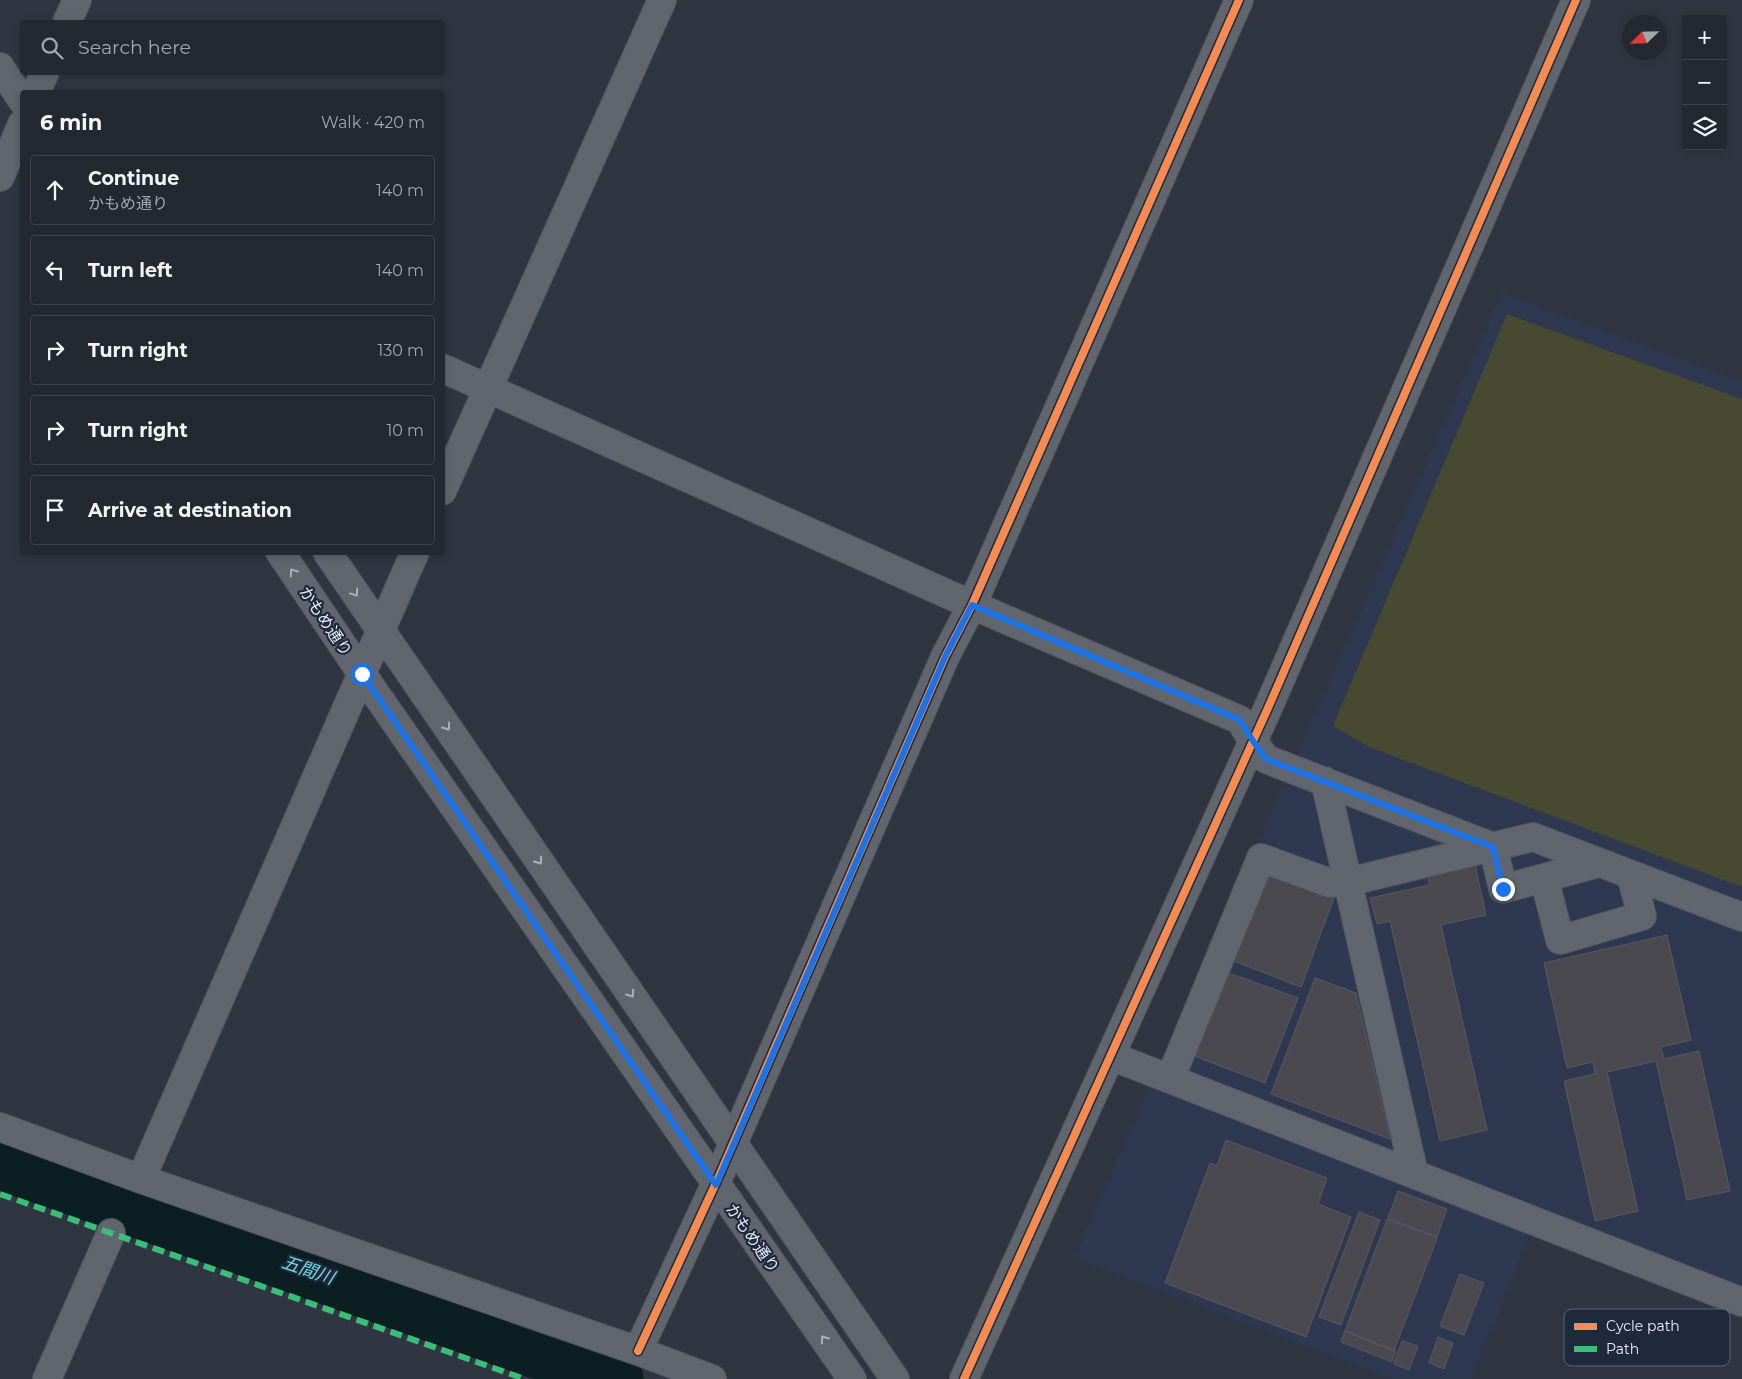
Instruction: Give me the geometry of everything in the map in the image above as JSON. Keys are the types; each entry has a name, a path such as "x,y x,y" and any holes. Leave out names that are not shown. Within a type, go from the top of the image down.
{"street":[{"path":"68,20 77,0"},
{"path":"445,485 662,0"},
{"path":"638,1351 716,1185 945,657 972,605 1239,0"},
{"path":"964,1379 1253,741 1576,0"},
{"path":"0,67 20,97"},
{"path":"37,90 44,75"},
{"path":"7,159 20,129"},
{"path":"445,369 972,605 1240,720 1266,759 1493,847"},
{"name":"かもめ通り","path":"282,555 362,674 852,1379"},
{"path":"329,555 895,1379"},
{"path":"141,1179 414,555"},
{"path":"1325,781 1414,1174"},
{"path":"1170,1079 1261,858 1330,883 1348,882 1533,837 1742,918"},
{"path":"1493,847 1503,889 1599,863"},
{"path":"1544,878 1560,940 1642,916 1631,875"},
{"path":"1111,1056 1742,1302"},
{"path":"0,1127 141,1179 638,1351 712,1379"},
{"path":"47,1379 111,1233"}],"shaded area":[{"path":"1502,293 1742,382 1742,1320 1730,1315 1730,1309 1715,1309 1530,1235 1471,1379 1393,1379 1074,1258"}],"green space":[{"path":"1507,314 1742,399 1742,887 1369,747 1333,726"}],"building":[{"path":"1475,865 1486,915 1441,925 1487,1130 1440,1141 1390,921 1377,924 1370,898 1430,885 1428,876"},
{"path":"1265,869 1335,895 1301,987 1231,960"},
{"path":"1667,935 1691,1040 1661,1047 1664,1059 1699,1051 1730,1191 1687,1200 1656,1061 1607,1072 1638,1211 1595,1221 1564,1081 1595,1074 1593,1062 1567,1068 1544,963"},
{"path":"1226,972 1298,998 1265,1083 1194,1056"},
{"path":"1315,978 1356,993 1390,1139 1271,1094"},
{"path":"1226,1140 1327,1178 1318,1204 1351,1217 1306,1337 1165,1283 1210,1163 1217,1165"},
{"path":"1398,1191 1447,1209 1437,1237 1388,1218"},
{"path":"1359,1212 1380,1220 1341,1325 1319,1317"},
{"path":"1387,1219 1437,1238 1394,1351 1345,1331"},
{"path":"1460,1274 1484,1283 1464,1335 1440,1326"},
{"path":"1345,1331 1396,1351 1392,1362 1341,1342"},
{"path":"1438,1337 1453,1343 1444,1369 1429,1363"},
{"path":"1402,1341 1418,1346 1409,1370 1394,1364"}],"waterway":[{"name":"五間川","path":"0,1162 616,1379"}],"marked path":[{"path":"0,1194 525,1379"}],"cycle path":[{"path":"638,1351 715,1185 945,657 972,605 1239,0"},
{"path":"964,1379 1268,708 1576,0"}],"route":[{"path":"362,674 716,1185 945,657 972,605 1240,720 1266,759 1493,847 1503,889"}]}
